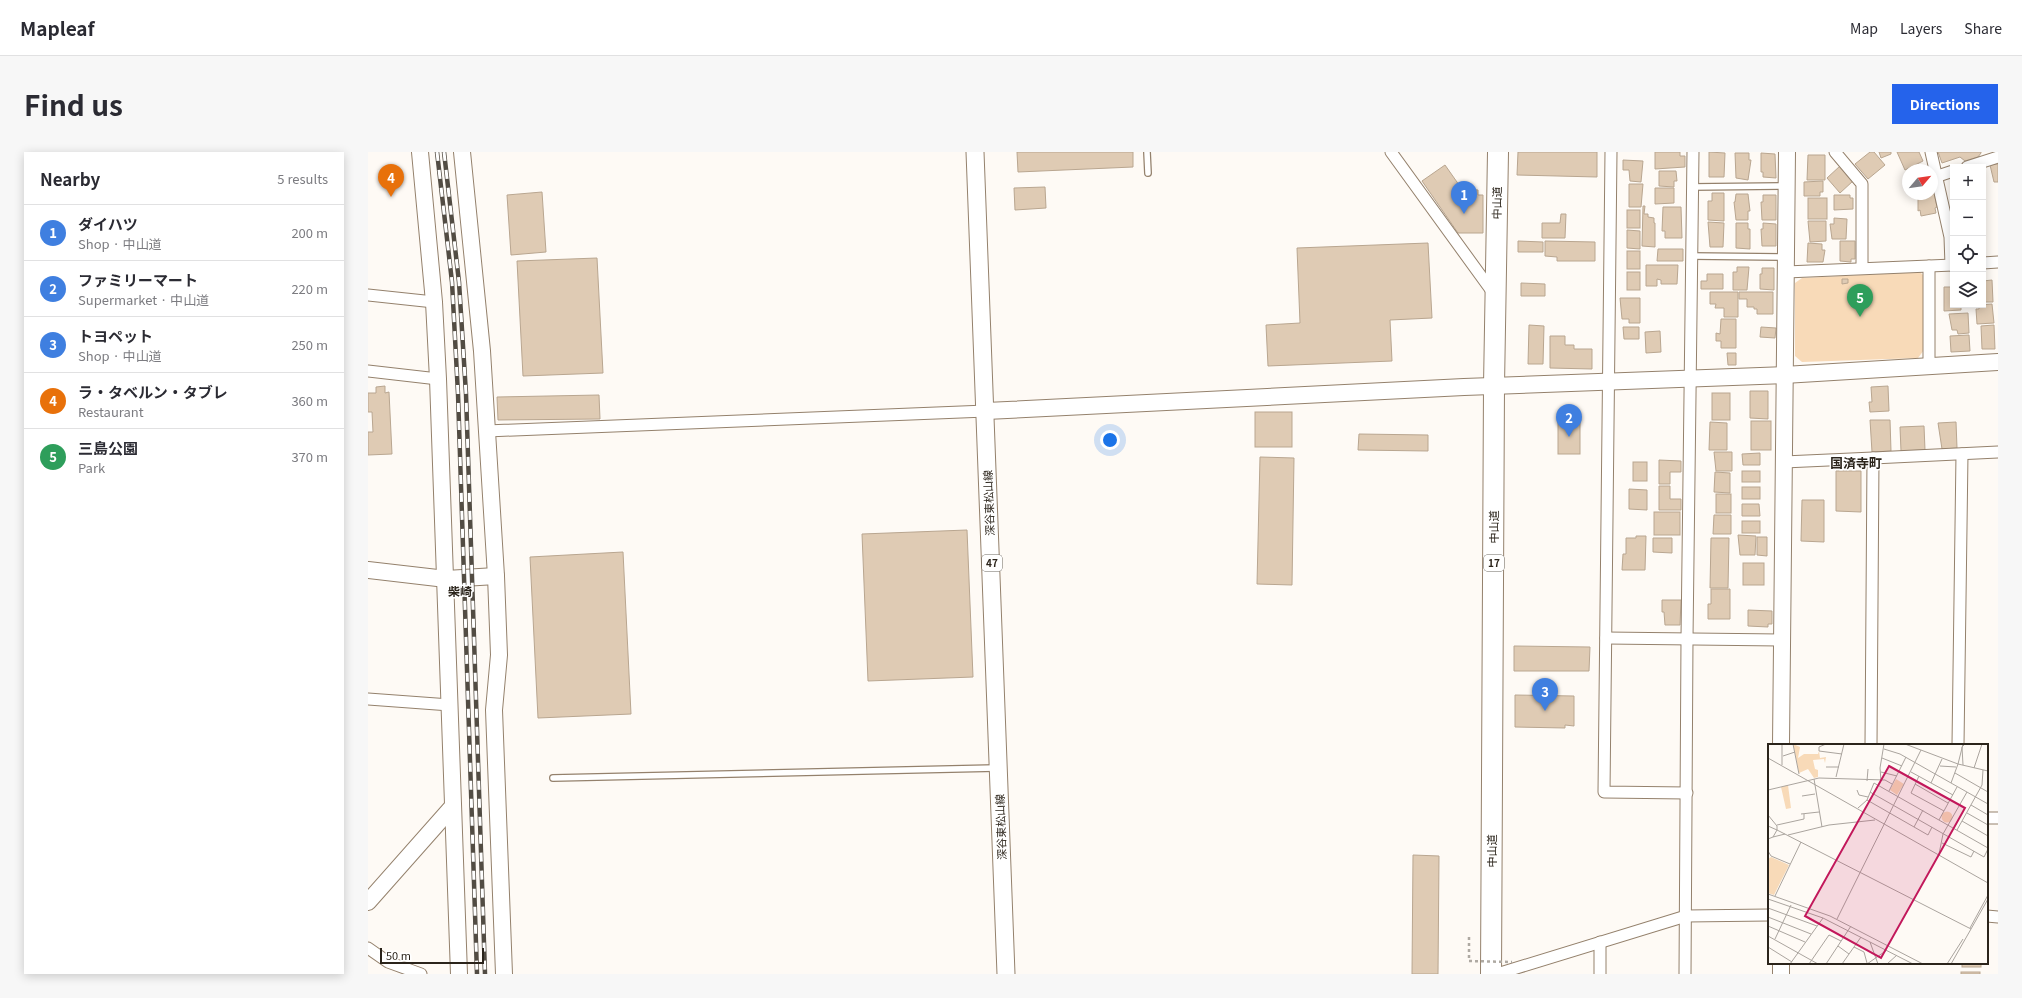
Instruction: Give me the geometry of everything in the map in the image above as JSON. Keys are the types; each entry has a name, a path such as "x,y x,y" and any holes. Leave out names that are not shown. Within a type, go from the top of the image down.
{"highway":[{"name":"中山道","path":"1491,974 1494,386 1498,152"}],"main road":[{"name":"深谷東松山線","path":"975,152 986,411 1006,974"}],"street":[{"path":"420,152 434,302 438,379 460,974"},
{"path":"462,152 482,352 496,576 499,655 494,710 504,974"},
{"path":"1391,152 1495,296"},
{"path":"1612,152 1604,792 1687,793"},
{"path":"1685,974 1687,640 1693,152"},
{"path":"1781,744 1787,152"},
{"path":"1931,152 1934,164"},
{"path":"1838,153 1862,184 1862,268"},
{"path":"1978,164 1998,157"},
{"path":"1950,172 1938,176 1950,237"},
{"path":"1986,263 1998,262"},
{"path":"1786,264 1862,268 1950,265"},
{"path":"1929,266 1929,366"},
{"path":"368,295 434,302"},
{"path":"487,431 986,411 1494,386 1784,375 1998,362"},
{"path":"368,371 438,379"},
{"path":"1784,462 1998,452"},
{"path":"1958,744 1962,454"},
{"path":"1871,744 1873,458"},
{"path":"368,570 446,578 496,576"},
{"path":"1606,638 1782,640"},
{"path":"368,698 450,705"},
{"path":"368,902 453,806"},
{"path":"1497,974 1686,916 1768,915"},
{"path":"1988,916 1998,917"},
{"path":"1600,942 1600,974"},
{"path":"368,948 388,962 420,974"}],"lane":[{"path":"1147,152 1148,173"},
{"path":"1692,187 1786,186"},
{"path":"1692,256 1786,264"},
{"path":"553,778 999,768"}],"path":[{"path":"1469,937 1469,961 1512,962"}],"shaded area":[{"path":"1920,272 1925,277 1924,350 1918,358 1802,362 1795,356 1795,283 1802,278"}],"building":[{"path":"1017,152 1133,152 1133,167 1018,172"},
{"path":"1518,152 1597,152 1597,177 1517,175"},
{"path":"1655,152 1680,152 1680,156 1685,156 1685,167 1655,169"},
{"path":"1709,152 1725,153 1724,177 1709,177"},
{"path":"1870,152 1874,152 1885,165 1868,179 1855,164"},
{"path":"1879,152 1891,152 1891,154 1881,158"},
{"path":"1897,152 1919,152 1923,161 1917,164 1902,164"},
{"path":"1938,152 1981,153 1978,157 1965,161 1960,157 1942,163"},
{"path":"1735,153 1749,153 1749,160 1751,160 1748,180 1736,178"},
{"path":"1761,153 1775,154 1776,178 1763,177 1763,172 1761,172"},
{"path":"1808,155 1825,155 1825,180 1807,180"},
{"path":"1623,160 1643,161 1641,182 1630,181 1629,170 1623,170"},
{"path":"1998,164 1998,182 1994,182 1990,165"},
{"path":"1445,165 1464,192 1464,189 1478,190 1478,195 1483,195 1483,233 1458,233 1422,181"},
{"path":"1840,166 1853,181 1840,193 1827,178"},
{"path":"1659,171 1676,171 1677,181 1674,181 1674,187 1659,186"},
{"path":"1823,181 1823,192 1820,192 1820,196 1804,196 1804,182"},
{"path":"1629,184 1643,184 1641,207 1629,207"},
{"path":"1045,187 1046,208 1015,210 1014,188"},
{"path":"1655,188 1674,188 1674,203 1655,204"},
{"path":"542,192 546,252 511,255 507,195"},
{"path":"1712,193 1724,193 1724,221 1708,220 1708,201 1712,201"},
{"path":"1736,194 1748,194 1750,211 1748,211 1748,220 1736,220 1734,202"},
{"path":"1763,195 1776,195 1776,220 1762,220 1761,202 1763,202"},
{"path":"1834,195 1850,195 1850,198 1853,198 1853,209 1834,210"},
{"path":"1808,198 1827,198 1827,219 1808,219"},
{"path":"1918,200 1936,200 1937,207 1935,208 1936,213 1921,216 1920,210 1918,211"},
{"path":"1643,206 1645,206 1644,214 1648,214 1648,217 1654,218 1655,247 1642,246"},
{"path":"1663,207 1681,207 1682,238 1665,238 1665,231 1662,231"},
{"path":"1627,210 1640,210 1640,228 1627,228"},
{"path":"1561,214 1566,214 1565,238 1542,238 1542,223 1560,223"},
{"path":"1834,218 1847,219 1846,239 1832,239 1830,224 1834,224"},
{"path":"1808,221 1826,221 1826,241 1810,242"},
{"path":"1708,222 1724,223 1723,247 1710,247"},
{"path":"1736,223 1748,223 1748,229 1750,229 1750,249 1736,248"},
{"path":"1763,223 1776,224 1776,246 1762,246 1761,229 1763,229"},
{"path":"1627,230 1640,231 1640,249 1627,248"},
{"path":"1518,241 1543,242 1543,252 1518,252"},
{"path":"1545,241 1595,242 1595,261 1557,261 1557,257 1545,256"},
{"path":"1840,241 1855,241 1855,259 1851,259 1851,262 1840,261"},
{"path":"1428,243 1432,318 1390,320 1392,361 1268,366 1266,325 1300,323 1297,248"},
{"path":"1808,243 1822,244 1822,250 1825,250 1823,262 1807,262"},
{"path":"1658,249 1683,249 1683,261 1657,261"},
{"path":"1627,251 1640,251 1640,269 1627,269"},
{"path":"597,258 603,373 523,376 517,261"},
{"path":"1646,265 1678,265 1677,284 1661,284 1661,280 1657,279 1657,286 1646,286"},
{"path":"1737,267 1749,267 1747,290 1733,290 1733,272 1737,272"},
{"path":"1762,268 1774,268 1774,290 1760,289 1760,274 1762,274"},
{"path":"1627,272 1640,272 1640,290 1627,290"},
{"path":"1707,274 1723,274 1723,289 1701,289 1701,281 1707,281"},
{"path":"1842,279 1848,279 1848,283 1842,284"},
{"path":"1992,280 1993,302 1986,302 1986,281"},
{"path":"1521,283 1545,284 1545,296 1521,296"},
{"path":"1944,287 1950,287 1950,308 1961,308 1961,310 1944,311"},
{"path":"1710,292 1738,292 1738,317 1724,317 1724,308 1715,308 1716,304 1710,304"},
{"path":"1739,292 1773,292 1773,314 1757,314 1757,309 1754,309 1754,307 1747,307 1747,299 1739,299"},
{"path":"1620,298 1640,298 1640,323 1629,323 1629,319 1622,319"},
{"path":"1986,304 1992,304 1994,323 1977,324 1976,309 1986,308"},
{"path":"1968,313 1969,333 1958,334 1957,330 1952,330 1949,314"},
{"path":"1721,319 1736,319 1736,348 1721,348 1721,341 1716,341 1716,333 1720,334"},
{"path":"1529,325 1544,326 1543,364 1528,364"},
{"path":"1994,325 1995,349 1982,349 1981,326"},
{"path":"1623,327 1639,327 1639,339 1624,339"},
{"path":"1761,327 1776,328 1775,338 1760,337"},
{"path":"1660,331 1661,352 1646,353 1645,332"},
{"path":"1969,335 1970,351 1951,352 1950,336"},
{"path":"1550,336 1565,336 1565,345 1574,345 1574,349 1592,349 1592,369 1550,368"},
{"path":"1727,353 1736,353 1736,365 1728,365"},
{"path":"385,386 385,393 389,392 392,454 368,455 368,432 373,432 372,412 368,412 368,393 376,393 376,387"},
{"path":"1888,386 1889,411 1870,412 1869,402 1872,402 1871,387"},
{"path":"1750,391 1768,391 1768,419 1750,418"},
{"path":"1712,393 1730,393 1730,420 1712,420"},
{"path":"599,395 600,419 498,420 497,397"},
{"path":"1255,412 1292,412 1292,447 1255,447"},
{"path":"1558,419 1580,419 1580,454 1558,454"},
{"path":"1870,420 1890,420 1891,451 1872,452"},
{"path":"1751,421 1771,421 1771,450 1751,450"},
{"path":"1710,422 1727,423 1727,450 1709,450"},
{"path":"1956,422 1957,448 1942,449 1938,423"},
{"path":"1924,426 1925,450 1901,451 1900,427"},
{"path":"1359,434 1428,435 1428,451 1358,450"},
{"path":"1714,452 1732,452 1732,471 1716,471"},
{"path":"1760,453 1760,465 1743,465 1742,454"},
{"path":"1260,457 1294,458 1292,585 1257,584"},
{"path":"1659,460 1681,461 1681,472 1670,472 1670,484 1659,484"},
{"path":"1633,462 1647,462 1647,481 1633,481"},
{"path":"1742,471 1760,471 1760,482 1742,482"},
{"path":"1836,471 1861,471 1861,512 1836,511"},
{"path":"1715,472 1730,473 1730,493 1714,492"},
{"path":"1659,486 1670,486 1670,499 1681,499 1681,510 1659,510"},
{"path":"1742,487 1760,487 1760,499 1742,499"},
{"path":"1629,489 1647,490 1647,510 1629,509"},
{"path":"1716,494 1731,494 1731,513 1716,513"},
{"path":"1802,500 1824,500 1824,542 1801,541"},
{"path":"1742,504 1759,504 1760,516 1742,516"},
{"path":"1654,512 1680,512 1680,535 1654,535"},
{"path":"1714,515 1731,515 1731,534 1713,534"},
{"path":"1742,521 1760,521 1760,533 1742,533"},
{"path":"967,530 973,677 868,681 862,534"},
{"path":"1738,535 1756,536 1755,555 1740,555"},
{"path":"1636,536 1646,536 1645,570 1622,570 1623,554 1626,554 1626,538 1636,538"},
{"path":"1757,537 1767,537 1767,556 1757,555"},
{"path":"1653,538 1672,538 1672,553 1653,552"},
{"path":"1711,538 1729,538 1728,588 1710,588"},
{"path":"623,552 631,714 538,718 530,557"},
{"path":"1743,563 1764,563 1764,585 1743,585"},
{"path":"1711,589 1730,589 1730,619 1708,619 1708,604 1711,604"},
{"path":"1662,600 1681,600 1680,625 1665,625 1664,612 1662,612"},
{"path":"1748,610 1772,611 1772,624 1768,624 1768,627 1748,626"},
{"path":"1514,646 1590,647 1589,671 1514,671"},
{"path":"1515,695 1574,696 1574,726 1565,725 1565,728 1515,727"},
{"path":"1413,855 1439,856 1438,974 1412,974"},
{"path":"1962,964 1981,964 1981,967 1962,967"},
{"path":"1961,972 1980,972 1980,974 1961,974"}],"railway":[{"path":"437,152 452,282 458,394 477,974"},
{"path":"444,152 459,282 466,394 485,974"}],"place":[{"name":"ラ・タベルン・タブレ","path":"391,197"},
{"name":"ダイハツ","path":"1464,214"},
{"name":"三島公園","path":"1860,317"},
{"name":"ファミリーマート","path":"1569,437"},
{"name":"トヨペット","path":"1545,711"}],"district":[{"name":"国済寺町","path":"1856,463"},
{"name":"柴崎","path":"460,592"}]}
